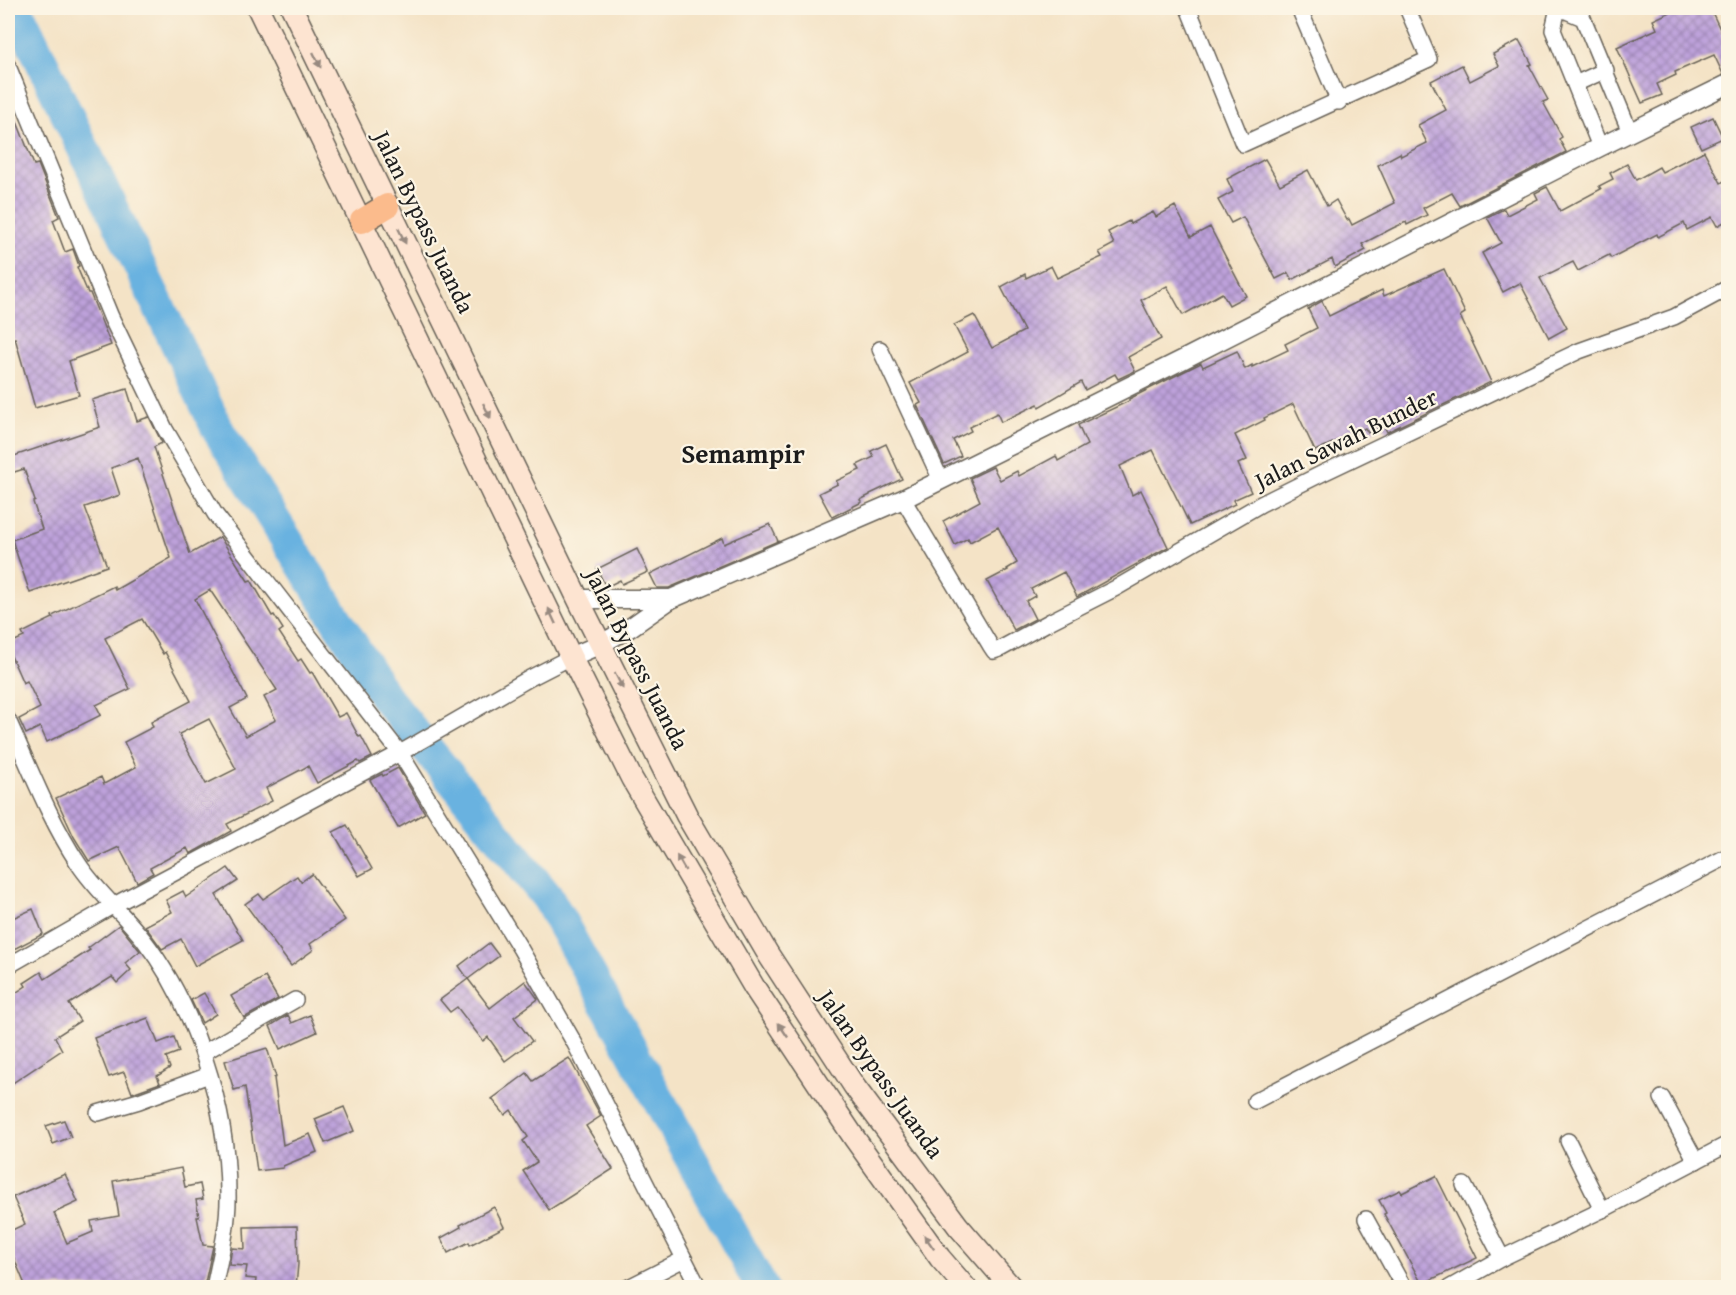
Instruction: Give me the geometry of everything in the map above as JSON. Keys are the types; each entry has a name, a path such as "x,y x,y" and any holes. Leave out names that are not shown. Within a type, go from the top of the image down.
{"highway":[{"path":"362,220 387,206"}],"main road":[{"path":"258,8 632,779 754,987 855,1139 940,1258 966,1287"},
{"name":"Jalan Bypass Juanda","path":"292,8 578,599 687,816 768,954 831,1047 854,1086 958,1226 1012,1287"},
{"path":"807,1066 822,1060 831,1047"}],"street":[{"path":"1188,8 1243,144 1429,59 1407,8"},
{"path":"1299,8 1339,102"},
{"path":"1600,147 1553,30 1558,8 1583,18 1630,132"},
{"path":"8,66 13,96 111,317 165,429 215,514 404,751 575,1044 699,1287"},
{"path":"1575,84 1606,70"},
{"path":"8,966 114,905 404,751 571,657 632,627 671,599 903,499 1184,360 1728,84"},
{"name":"Jalan Sawah Bunder","path":"903,499 994,651 1116,588 1251,510 1323,473 1580,351 1674,317 1728,288"},
{"path":"880,350 941,480"},
{"path":"578,599 671,599"},
{"path":"8,720 56,825 77,863 100,894 114,905 143,939 171,980 197,1035 210,1075 225,1144 228,1194 224,1237 214,1287"},
{"path":"1255,1101 1728,856"},
{"path":"203,1053 296,1000"},
{"path":"98,1113 139,1101 210,1075"},
{"path":"1662,1098 1696,1161"},
{"path":"1568,1141 1602,1210"},
{"path":"1449,1287 1728,1144"},
{"path":"1464,1185 1502,1258"},
{"path":"1365,1219 1404,1287"},
{"path":"627,1287 684,1259"}],"building":[{"path":"1679,8 1710,8 1728,46 1728,73 1723,74 1714,55 1675,72 1676,75 1657,84 1662,95 1642,103 1617,47 1657,29 1653,20"},
{"path":"1519,40 1532,64 1529,65 1548,100 1543,102 1562,137 1559,139 1566,152 1460,206 1452,193 1423,208 1427,215 1407,225 1406,222 1362,244 1366,250 1335,267 1332,259 1292,280 1288,273 1276,279 1243,217 1231,223 1218,200 1233,192 1227,179 1265,159 1280,185 1308,170 1327,206 1336,200 1352,225 1395,203 1378,165 1400,153 1401,156 1427,143 1418,125 1446,110 1431,81 1462,65 1470,81 1499,66 1493,54"},
{"path":"8,99 34,165 38,164 59,217 53,220 65,252 73,249 79,266 77,267 111,345 69,361 79,395 35,408 15,338 8,340"},
{"path":"1713,117 1723,138 1701,148 1691,127"},
{"path":"1704,151 1721,183 1728,178 1728,220 1717,226 1712,217 1687,230 1684,223 1658,237 1657,234 1611,258 1609,255 1578,271 1573,262 1540,278 1567,328 1549,338 1520,283 1503,292 1482,253 1501,243 1487,217 1504,209 1507,215 1538,199 1535,193 1547,187 1560,211 1601,189 1599,186 1613,179 1610,173 1627,164 1636,180 1659,167 1662,172"},
{"path":"1175,206 1191,237 1210,227 1246,296 1229,305 1222,293 1183,315 1167,286 1141,300 1161,339 1128,357 1135,371 1118,379 1115,374 1085,390 1081,382 1039,407 1038,404 1001,422 997,413 969,427 971,431 953,440 961,456 944,464 917,405 921,403 910,383 968,352 954,325 974,315 992,348 1024,331 1001,287 1025,274 1026,278 1051,266 1057,278 1102,257 1099,252 1114,244 1108,232 1153,212 1156,217"},
{"path":"1444,269 1465,313 1460,316 1491,382 1387,432 1384,426 1368,433 1365,428 1315,451 1293,404 1235,435 1247,460 1238,464 1251,492 1233,500 1235,504 1190,525 1153,450 1120,466 1132,495 1141,490 1168,547 1077,597 1064,572 1031,589 1035,596 1026,601 1035,619 1014,630 987,581 1017,563 998,527 970,542 968,538 955,545 943,521 980,501 970,478 993,467 1000,480 1017,471 1019,476 1056,456 1058,461 1087,445 1078,425 1201,363 1203,367 1237,351 1245,369 1288,350 1285,344 1317,328 1308,309 1322,301 1329,316 1382,290 1384,296"},
{"path":"127,389 137,421 149,417 162,443 154,447 190,554 220,537 283,629 279,632 298,661 301,659 310,673 312,672 338,717 346,713 372,757 360,763 358,761 317,783 308,766 266,788 272,801 227,824 231,831 190,854 187,848 150,868 153,873 137,882 119,847 89,861 74,837 56,798 101,777 104,784 136,767 124,742 153,727 151,722 191,701 165,652 163,654 142,619 105,638 130,689 96,705 101,715 47,742 40,727 26,734 19,719 40,708 27,681 23,683 8,649 8,644 24,637 22,633 53,618 52,616 114,586 115,590 171,558 138,458 111,468 120,495 85,507 107,566 30,593 12,540 42,529 24,469 8,474 8,458 100,427 92,400","holes":["210,590 277,690 264,697 276,720 246,736 230,708 247,699 195,599","209,719 236,769 206,784 179,734"]},
{"path":"886,444 902,479 870,494 860,500 862,502 832,517 819,493 838,484 836,481 860,470 857,465 874,457 871,451"},
{"path":"770,524 778,541 669,588 657,588 650,574 722,538 724,544"},
{"path":"637,549 648,572 622,584 620,580 606,587 597,569"},
{"path":"398,768 425,813 398,828 370,780"},
{"path":"347,825 372,869 359,876 333,832"},
{"path":"228,868 238,881 216,895 243,940 195,966 181,939 162,949 145,926 172,912 166,900 183,891 186,897"},
{"path":"312,874 345,920 310,944 313,950 291,966 245,904 259,894 263,899 297,876 301,882"},
{"path":"33,909 43,934 12,950 8,941 8,920"},
{"path":"119,925 140,951 125,963 131,970 117,983 112,977 69,1004 80,1021 55,1037 62,1050 8,1086 8,998 26,986 24,983 41,972 45,979 90,950 88,948"},
{"path":"489,943 499,956 468,979 459,966"},
{"path":"265,977 278,999 244,1018 231,996"},
{"path":"468,979 490,1008 525,981 538,999 514,1017 532,1041 505,1061 488,1037 483,1041 457,1007 450,1012 440,1000"},
{"path":"204,993 216,1014 202,1023 191,1000"},
{"path":"288,1015 292,1023 310,1015 317,1032 280,1049 270,1026"},
{"path":"148,1018 158,1043 174,1037 179,1052 166,1057 170,1068 157,1076 160,1083 132,1093 124,1072 109,1077 94,1038"},
{"path":"267,1048 276,1077 274,1078 283,1145 310,1134 317,1152 283,1166 283,1168 257,1171 245,1087 234,1090 225,1061"},
{"path":"569,1058 601,1116 586,1126 613,1169 549,1210 523,1171 537,1162 523,1141 528,1137 511,1110 505,1115 492,1099 527,1073 533,1081"},
{"path":"344,1107 354,1131 325,1143 315,1119"},
{"path":"64,1120 71,1137 53,1144 46,1126"},
{"path":"181,1168 185,1187 200,1184 203,1199 196,1200 199,1217 197,1217 203,1245 213,1246 204,1287 26,1287 8,1244 8,1232 25,1224 13,1197 65,1174 78,1202 54,1213 67,1243 93,1232 91,1221 119,1216 113,1181"},
{"path":"1436,1176 1477,1258 1422,1284 1384,1214 1386,1213 1379,1200 1400,1190 1402,1193"},
{"path":"494,1207 504,1227 470,1245 469,1242 448,1253 441,1238"},
{"path":"297,1226 296,1287 255,1287 256,1279 245,1278 247,1266 229,1265 232,1248 245,1249 244,1227"}],"waterway":[{"path":"16,8 219,432 385,697 548,898 762,1288"}],"district":[{"name":"Semampir","path":"743,454"}]}
